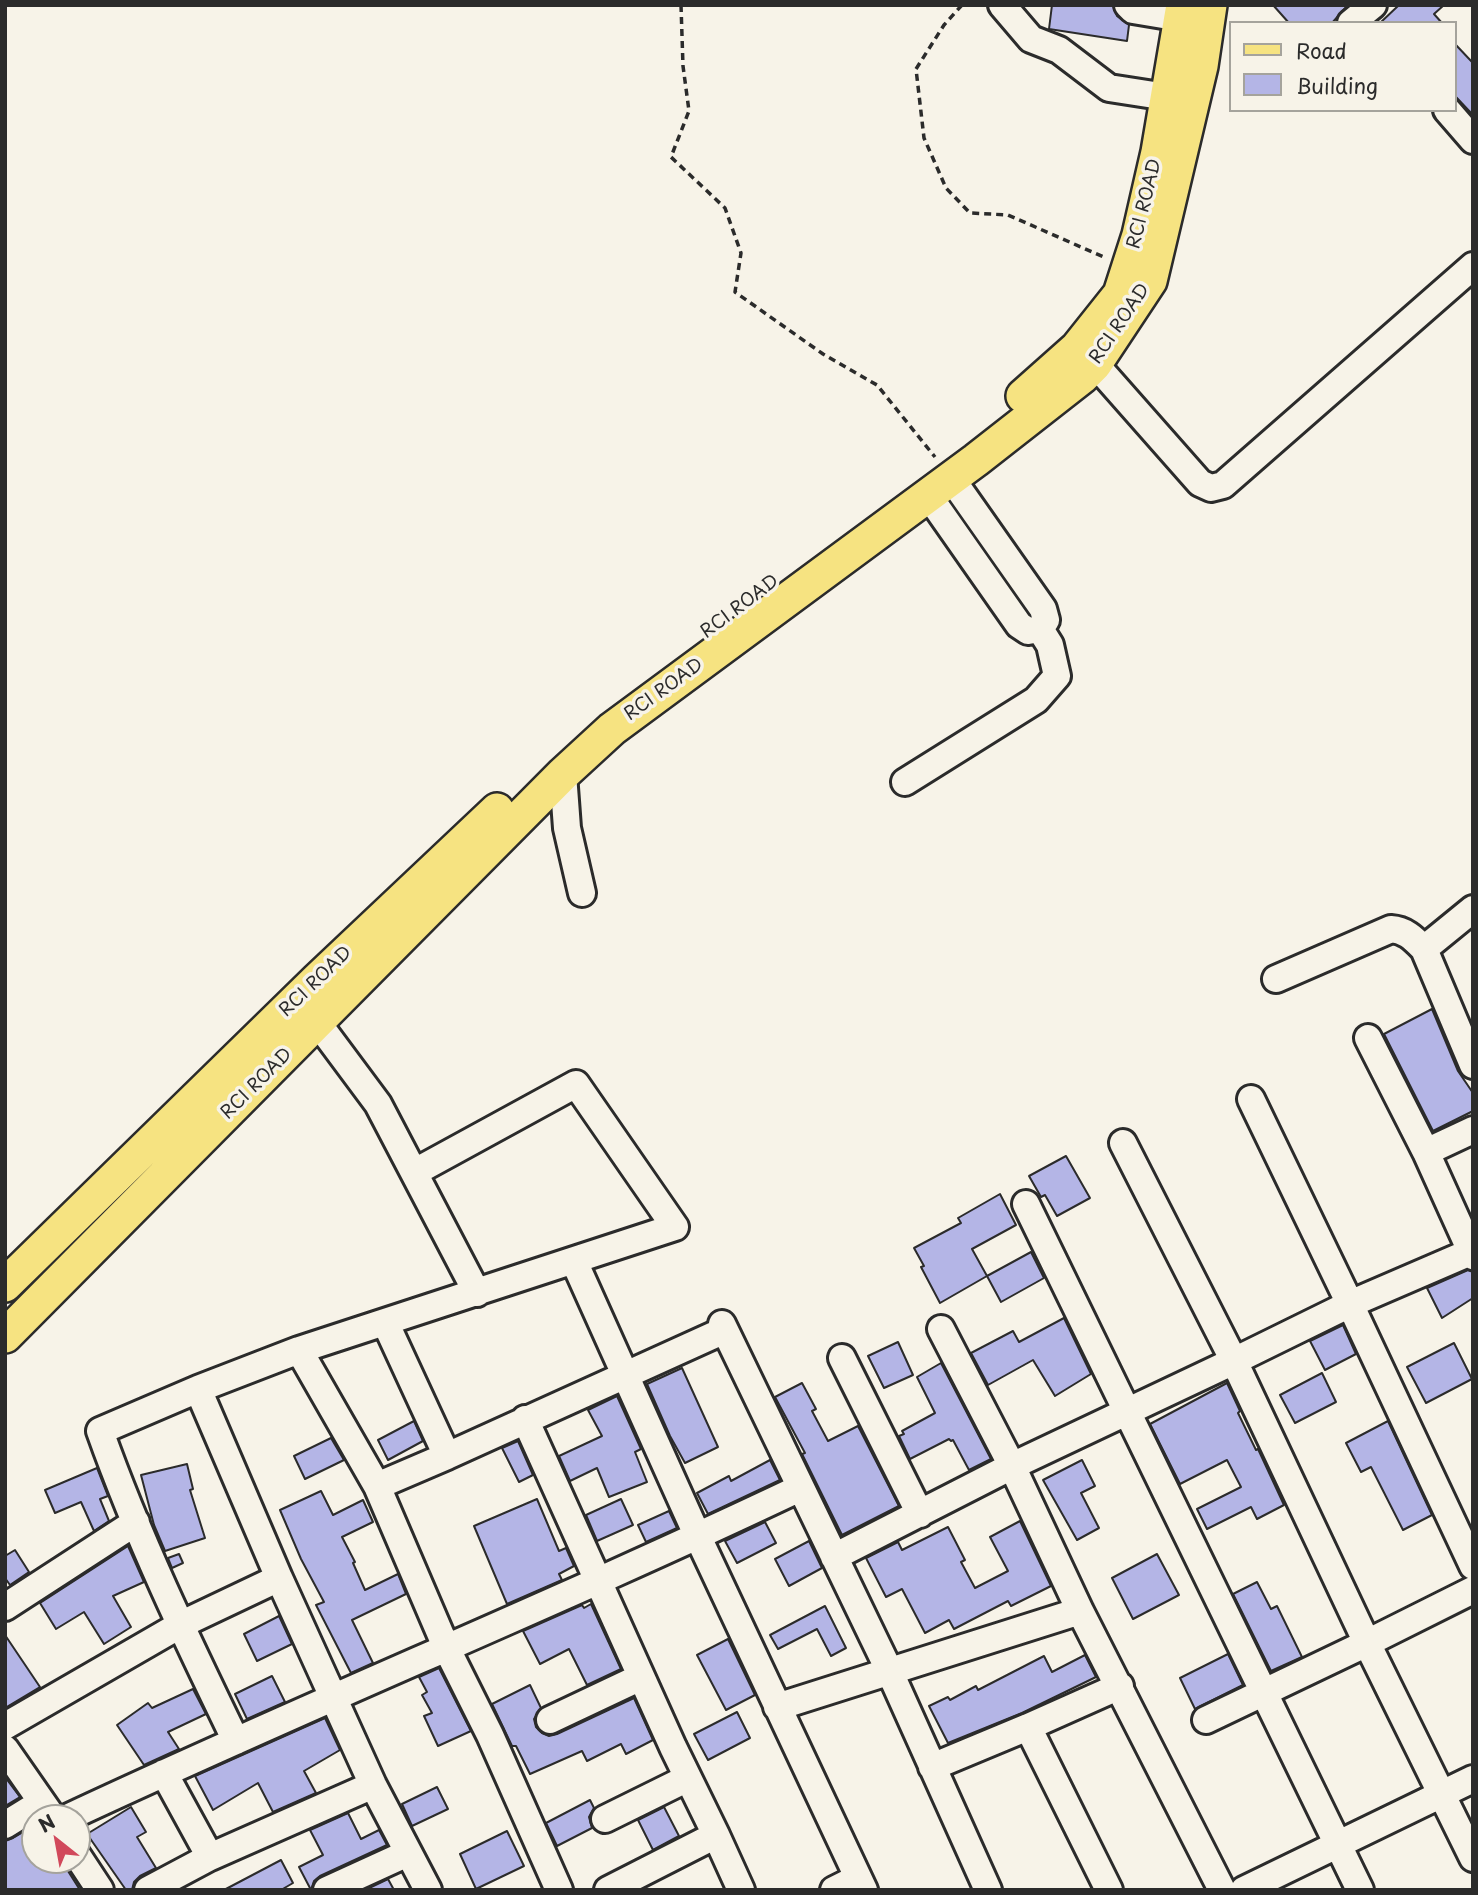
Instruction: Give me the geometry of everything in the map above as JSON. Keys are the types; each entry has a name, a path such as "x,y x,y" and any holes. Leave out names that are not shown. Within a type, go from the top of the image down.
{"main road":[{"name":"RCI ROAD","path":"939,478 1077,348 1121,294 1139,235 1167,97 1191,10"},
{"name":"RCI ROAD","path":"5,1336 242,1075 556,752 643,678 780,590 1082,377 1095,364 1150,281 1201,66 1191,10"},
{"name":"RCI ROAD","path":"5,1285 242,1075 317,1023 563,774 612,729 780,590"}],"street":[{"path":"1002,5 1031,40 1059,50 1108,88 1167,97"},
{"path":"1128,5 1133,10 1191,10"},
{"path":"1449,112 1473,140"},
{"path":"1095,364 1200,483 1211,488 1223,485 1473,266"},
{"path":"905,782 1036,700 1057,676 1050,645 1040,629 1046,620 1043,608 939,478"},
{"path":"563,774 566,828 582,893"},
{"path":"1424,949 1473,909"},
{"path":"1276,979 1391,929 1400,930 1424,949 1473,1065"},
{"path":"317,1023 378,1104 477,1293"},
{"path":"834,1557 1012,1466 1234,1362 1350,1304 1472,1253 1426,1152 1368,1038"},
{"path":"236,1741 180,1625 100,1432 198,1389 299,1350 386,1324 675,1227 576,1084 415,1172"},
{"path":"1251,1099 1473,1566"},
{"path":"1426,1152 1473,1130"},
{"path":"1124,1143 1234,1362 1440,1795 1473,1858"},
{"path":"1026,1204 1360,1890"},
{"path":"574,1261 698,1536 861,1884 834,1890"},
{"path":"386,1324 447,1456"},
{"path":"377,1486 625,1376 724,1327 889,1670 988,1890"},
{"path":"941,1329 1012,1466 1080,1611 1222,1890"},
{"path":"299,1350 377,1486 446,1647 496,1747 559,1890"},
{"path":"842,1358 920,1514"},
{"path":"198,1389 331,1698 428,1890"},
{"path":"525,1419 641,1677 741,1890"},
{"path":"91,1807 446,1647 598,1583 800,1488"},
{"path":"5,1608 136,1522"},
{"path":"5,1726 180,1625 279,1578"},
{"path":"1206,1720 1473,1590"},
{"path":"777,1707 1080,1611"},
{"path":"551,1720 641,1677"},
{"path":"932,1767 1120,1686"},
{"path":"1028,1727 1109,1890"},
{"path":"5,1749 44,1804"},
{"path":"164,1773 210,1857"},
{"path":"605,1819 688,1778"},
{"path":"1244,1890 1473,1779"},
{"path":"148,1890 210,1857 373,1785"},
{"path":"608,1890 716,1835"},
{"path":"327,1890 408,1853"},
{"path":"89,1874 100,1890"}],"path":[{"path":"681,5 683,66 689,111 671,157 725,208 741,253 735,292 823,354 877,385 939,478"},
{"path":"962,5 944,25 916,69 924,138 946,188 970,213 1008,215 1129,268"}],"building":[{"path":"1052,5 1113,5 1117,16 1129,25 1127,41 1049,29"},
{"path":"1273,5 1348,5 1334,21 1287,21"},
{"path":"1399,5 1444,5 1434,14 1440,21 1382,21"},
{"path":"1457,46 1473,63 1473,115 1457,98"},
{"path":"1432,1009 1458,1071 1473,1093 1473,1111 1433,1131 1384,1034"},
{"path":"1066,1156 1090,1198 1057,1216 1045,1195 1041,1197 1029,1176"},
{"path":"1000,1194 1016,1225 972,1249 987,1276 940,1303 914,1248 961,1223 958,1218"},
{"path":"1031,1252 1044,1278 1001,1302 987,1276"},
{"path":"1468,1270 1473,1272 1473,1298 1442,1318 1427,1288"},
{"path":"1064,1318 1091,1374 1055,1396 1033,1360 988,1385 971,1353 1013,1331 1019,1342"},
{"path":"1343,1325 1356,1354 1325,1370 1310,1341"},
{"path":"898,1342 913,1375 884,1388 868,1356"},
{"path":"1454,1343 1472,1379 1426,1403 1407,1367"},
{"path":"941,1363 991,1459 969,1470 953,1440 949,1439 910,1459 899,1436 904,1434 902,1431 935,1413 917,1377"},
{"path":"682,1368 718,1447 685,1463 647,1384"},
{"path":"1322,1373 1336,1402 1295,1423 1280,1395"},
{"path":"802,1383 816,1409 812,1411 828,1441 858,1426 899,1506 842,1535 802,1454 805,1453 775,1397"},
{"path":"1227,1383 1240,1411 1238,1413 1284,1505 1257,1519 1251,1507 1207,1529 1197,1509 1241,1487 1227,1460 1180,1484 1150,1424"},
{"path":"617,1396 641,1449 635,1452 647,1482 609,1497 597,1468 570,1481 559,1456 602,1436 588,1410"},
{"path":"414,1421 423,1441 388,1460 378,1440"},
{"path":"1388,1421 1432,1515 1403,1530 1371,1467 1361,1472 1346,1443"},
{"path":"331,1438 344,1460 305,1479 294,1456"},
{"path":"518,1441 533,1475 519,1482 502,1448"},
{"path":"770,1460 780,1480 708,1514 697,1493 729,1476 731,1481"},
{"path":"1082,1460 1095,1486 1081,1493 1099,1528 1077,1540 1043,1480"},
{"path":"187,1464 193,1489 190,1490 205,1538 165,1551 154,1525 141,1475"},
{"path":"97,1468 108,1496 100,1499 109,1521 94,1531 81,1502 55,1513 45,1490"},
{"path":"321,1491 333,1515 363,1500 373,1522 342,1537 365,1590 398,1574 406,1594 352,1620 373,1663 351,1673 316,1605 324,1602 301,1559 280,1510"},
{"path":"537,1499 559,1551 566,1548 574,1566 559,1574 562,1580 507,1604 474,1526"},
{"path":"621,1499 633,1525 597,1541 586,1515"},
{"path":"669,1511 677,1528 646,1542 638,1525"},
{"path":"1020,1521 1051,1586 1011,1606 1008,1601 954,1629 949,1620 925,1633 902,1589 886,1597 866,1558 898,1542 902,1550 948,1527 965,1560 961,1562 975,1588 1008,1571 990,1537"},
{"path":"765,1522 776,1543 737,1563 725,1541"},
{"path":"809,1541 822,1568 789,1586 775,1559"},
{"path":"128,1546 144,1582 113,1596 131,1627 104,1644 84,1612 56,1629 40,1603"},
{"path":"15,1550 29,1572 10,1585 5,1578 5,1556"},
{"path":"179,1554 183,1563 172,1568 168,1558"},
{"path":"1157,1554 1179,1595 1133,1619 1112,1578"},
{"path":"1257,1582 1271,1609 1277,1606 1302,1657 1271,1671 1233,1594"},
{"path":"591,1604 621,1669 587,1685 569,1649 540,1664 523,1631 582,1605 584,1608"},
{"path":"825,1606 846,1648 831,1656 817,1629 778,1649 770,1635"},
{"path":"279,1616 292,1644 257,1661 244,1634"},
{"path":"5,1635 40,1687 5,1708"},
{"path":"728,1639 755,1695 726,1710 697,1655"},
{"path":"1228,1654 1243,1685 1195,1709 1180,1678"},
{"path":"1085,1655 1096,1677 1022,1713 948,1743 929,1706 948,1697 950,1700 976,1686 978,1690 1044,1656 1052,1672"},
{"path":"439,1668 471,1731 438,1746 424,1716 432,1713 422,1695 427,1692 419,1677"},
{"path":"272,1676 285,1702 247,1719 235,1694"},
{"path":"530,1685 541,1708 534,1719 536,1727 542,1733 549,1736 557,1734 634,1698 653,1740 626,1754 621,1744 587,1761 582,1751 530,1774 516,1746 512,1746 492,1704"},
{"path":"193,1689 206,1714 168,1732 179,1749 144,1765 117,1725 148,1703 152,1708"},
{"path":"737,1712 750,1738 708,1760 694,1734"},
{"path":"325,1718 340,1750 304,1771 316,1793 273,1812 258,1783 213,1810 195,1776"},
{"path":"5,1777 20,1797 5,1806"},
{"path":"437,1787 448,1809 412,1826 402,1804"},
{"path":"590,1800 594,1808 589,1817 592,1828 557,1846 546,1823"},
{"path":"131,1807 146,1832 137,1837 156,1868 140,1876 134,1882 132,1890 126,1890 91,1840 91,1832"},
{"path":"664,1807 679,1836 653,1850 638,1820"},
{"path":"348,1813 361,1839 379,1830 387,1845 320,1876 314,1881 311,1890 299,1867 323,1855 310,1830"},
{"path":"507,1831 524,1866 476,1889 460,1854"},
{"path":"21,1833 21,1874 70,1874 80,1890 5,1890 5,1841"},
{"path":"281,1860 293,1883 281,1890 224,1890"},
{"path":"388,1879 394,1890 365,1890"}]}
